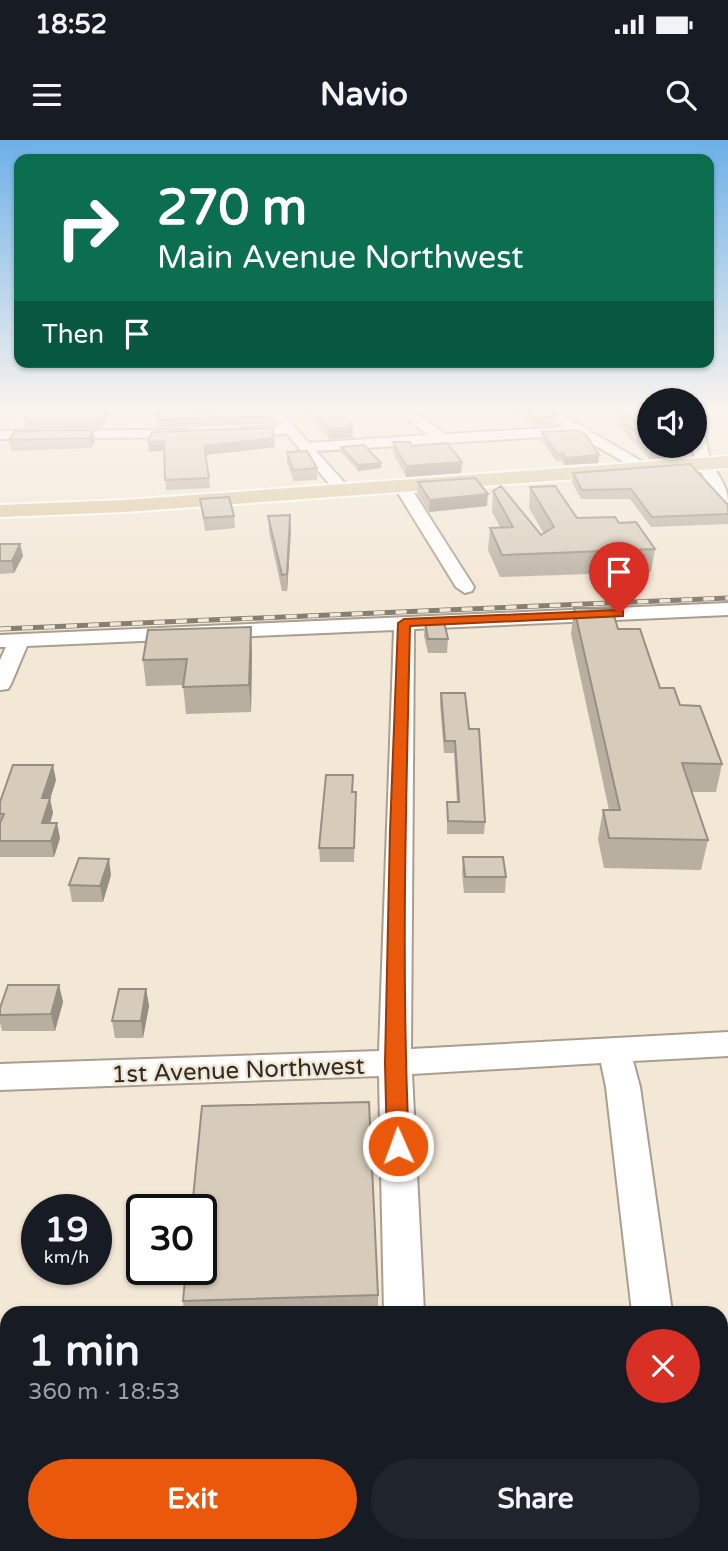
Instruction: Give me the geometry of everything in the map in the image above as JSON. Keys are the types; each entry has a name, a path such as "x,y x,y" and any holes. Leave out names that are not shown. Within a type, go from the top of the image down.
{"main road":[{"path":"0,511 114,506 551,474"}],"street":[{"path":"329,474 342,489"},
{"path":"708,474 728,498"},
{"path":"401,485 465,587"},
{"path":"0,684 10,641 728,609"},
{"path":"404,623 395,1063 404,1306"},
{"name":"1st Avenue Northwest","path":"0,1077 160,1074 728,1044"},
{"path":"614,1052 623,1087 651,1306"}],"building":[{"path":"165,474 208,474 209,478 165,480"},
{"path":"573,474 699,474 728,505 728,514 652,517 631,489 582,490"},
{"path":"475,478 488,494 430,500 418,482"},
{"path":"501,486 541,535 554,527 530,487 555,486 577,518 615,517 619,523 636,522 655,549 502,555 490,528 513,527 493,491"},
{"path":"229,497 234,516 204,518 200,499"},
{"path":"290,515 287,574 282,575 268,516"},
{"path":"0,544 20,544 12,561 0,561"},
{"path":"574,608 612,609 618,629 640,629 660,688 674,688 680,705 700,706 722,764 682,763 708,840 609,838 603,810 620,810"},
{"path":"425,622 444,622 448,639 428,639"},
{"path":"251,627 249,685 183,687 187,659 143,660 148,630"},
{"path":"441,693 465,693 469,729 479,729 485,822 448,821 447,802 459,802 455,741 445,741"},
{"path":"13,765 53,765 42,798 50,798 42,823 57,823 51,841 0,841 0,823 4,814 0,814 0,802"},
{"path":"326,775 353,775 352,792 356,792 354,848 319,848"},
{"path":"463,857 503,857 506,877 465,877"},
{"path":"79,858 109,859 100,886 69,885"},
{"path":"8,985 59,985 51,1014 0,1015"},
{"path":"119,989 146,989 141,1021 112,1021"},
{"path":"369,1102 378,1295 183,1301 184,1285 217,1285 217,1194 193,1194 202,1106"}],"railway":[{"path":"0,629 728,598"}],"route":[{"path":"398,1146 395,1063 404,623 619,614"}]}
